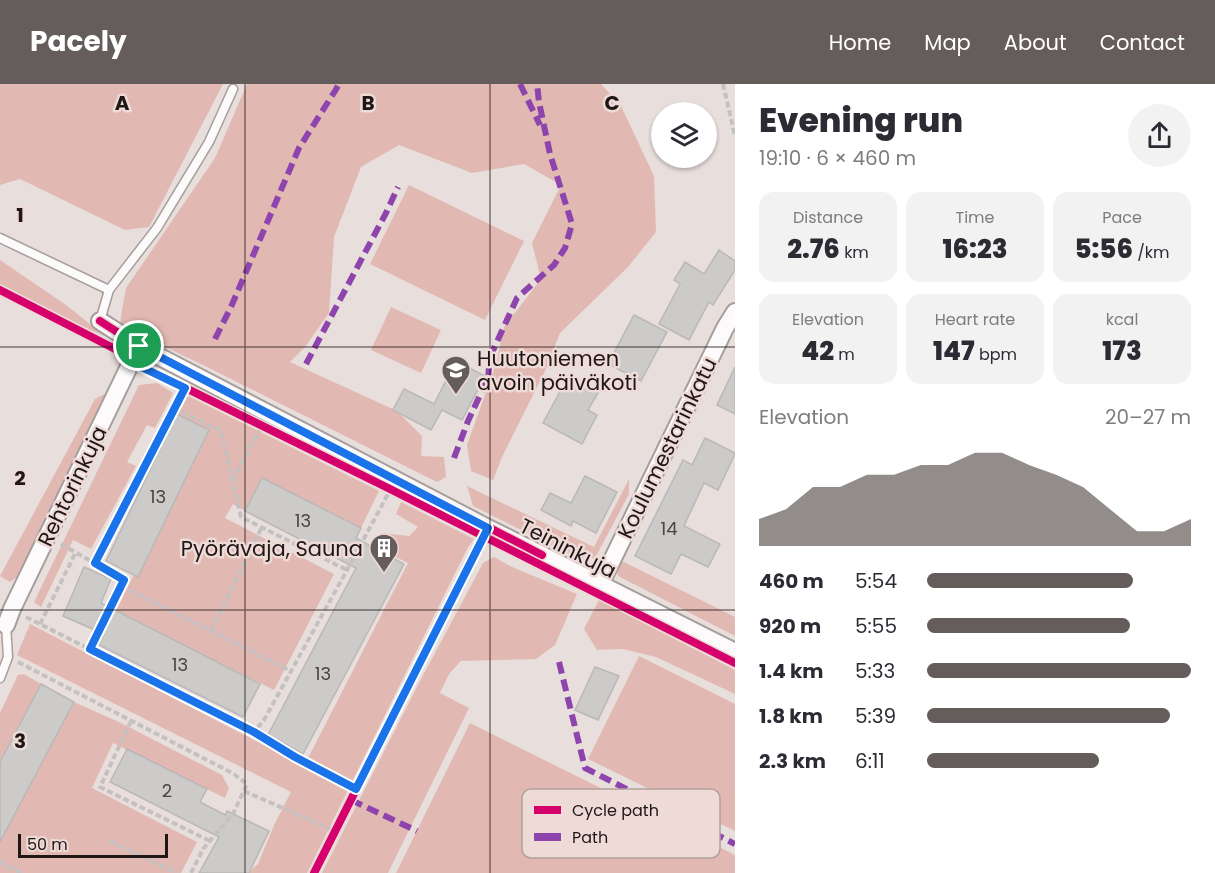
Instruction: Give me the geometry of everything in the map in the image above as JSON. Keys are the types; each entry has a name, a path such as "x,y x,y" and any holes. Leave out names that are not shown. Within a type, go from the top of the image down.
{"street":[{"name":"Koulumestarinkatu","path":"600,585 725,328 735,312"},
{"name":"Teininkuja","path":"100,321 189,381 735,652"},
{"name":"Rehtorinkuja","path":"6,626 12,609 139,346"}],"lane":[{"path":"100,321 109,290 157,228 209,142 232,89"},
{"path":"0,238 109,290"},
{"path":"0,678 8,657 6,626"}],"path":[{"path":"723,84 735,136"},
{"path":"174,382 189,381"},
{"path":"189,381 194,393"},
{"path":"95,563 189,381"},
{"path":"174,408 221,431 241,517 347,570"},
{"path":"252,421 273,431"},
{"path":"233,481 262,426"},
{"path":"379,484 400,495"},
{"path":"254,732 264,720 390,489"},
{"path":"211,631 262,527"},
{"path":"48,536 124,580 90,649"},
{"path":"40,624 76,552"},
{"path":"121,586 291,671"},
{"path":"12,609 254,732 355,792 361,779"},
{"path":"8,657 234,774 247,784 233,814 203,849 191,873"},
{"path":"131,721 100,787 210,841"},
{"path":"244,791 335,831"},
{"path":"330,842 340,821"},
{"path":"110,841 177,873"},
{"path":"0,862 22,873"}],"shaded area":[{"path":"0,84 223,84 149,227 125,230 20,179 0,185"},
{"path":"247,84 601,84 621,106 654,176 656,232 628,267 560,333 545,371 493,480 471,471 467,445 496,364 504,327 541,279 532,243 561,185 524,164 472,173 399,145 361,167 334,237 329,313 305,347 290,362 397,411 422,436 421,456 444,457 446,477 437,482 207,367 120,328 126,288 215,158"},
{"path":"409,185 524,241 485,320 370,264"},
{"path":"0,260 66,305 105,336 0,284"},
{"path":"391,307 441,330 421,373 371,350"},
{"path":"157,383 173,393 155,428 147,425 127,462 136,466 91,549 73,540 41,607 34,602 139,385"},
{"path":"106,393 112,395 22,573 10,582 0,576 95,399"},
{"path":"188,396 379,491 361,528 262,478 245,511 233,504 225,518 334,574 274,690 116,611 134,574 139,576 209,431 177,414"},
{"path":"629,479 629,494 595,558 577,558 473,506 467,486 594,547"},
{"path":"401,502 474,539 307,873 248,873 258,864 291,792 17,655 30,624 304,766 408,563 374,546 381,533 409,536 418,527 396,514"},
{"path":"494,557 512,567 577,594 555,645 536,659 461,661 449,674 440,693 469,708 388,873 322,873 483,563"},
{"path":"619,561 735,617 735,636 618,576 616,566"},
{"path":"599,600 735,670 735,694 656,657 623,649 597,650 584,629"},
{"path":"639,656 735,704 735,831 720,824 720,789 649,789 588,759"},
{"path":"24,674 41,684 0,762 0,713 18,675"},
{"path":"74,702 121,723 222,775 229,788 225,798 113,743 92,788 197,842 181,873 0,873 0,842"},
{"path":"470,723 602,789 522,789 522,858 720,858 720,848 735,855 735,873 396,873"}],"building":[{"path":"719,250 735,261 735,270 713,305 709,302 689,340 659,324 680,284 674,280 685,262 704,274"},
{"path":"634,315 667,332 641,381 608,364"},
{"name":"Huutoniemen avoin päiväkoti","path":"456,361 485,376 462,420 442,410 431,430 393,410 404,389 434,404"},
{"path":"735,367 735,414 717,405"},
{"path":"569,375 599,391 588,410 597,415 582,444 543,423"},
{"path":"177,414 209,430 138,577 106,561"},
{"path":"705,438 735,454 718,490 704,483 684,526 720,544 708,567 681,554 671,574 635,556 683,460 692,465"},
{"path":"585,476 617,492 596,533 573,521 571,526 541,510 550,493 571,503"},
{"path":"262,478 361,528 356,538 404,564 303,754 268,735 356,568 245,511"},
{"path":"84,567 111,579 101,603 260,684 243,717 99,645 104,634 63,616"},
{"path":"595,667 619,676 598,720 575,710"},
{"path":"41,684 74,702 0,842 0,762"},
{"path":"127,749 207,789 200,802 225,815 227,811 269,831 249,873 199,873 219,837 110,782"}],"marked path":[{"path":"215,339 299,148 339,84"},
{"path":"520,84 540,125"},
{"path":"454,458 488,378 490,357 517,298 554,265 565,248 572,224 550,154 537,84"},
{"path":"306,364 398,187"},
{"path":"559,662 585,768 626,789"},
{"path":"351,800 417,831"},
{"path":"720,836 735,844"}],"cycle path":[{"path":"0,290 117,350 131,361 735,663"},
{"path":"100,321 139,346 542,555"},
{"path":"314,873 487,530"}],"place":[{"name":"Huutoniemen avoin päiväkoti","path":"456,396"},
{"name":"Pyörävaja, Sauna","path":"384,574"}],"route":[{"path":"139,346 488,528 356,789 295,757 254,732 90,649 124,580 95,563 185,388 131,362 139,346"}]}
